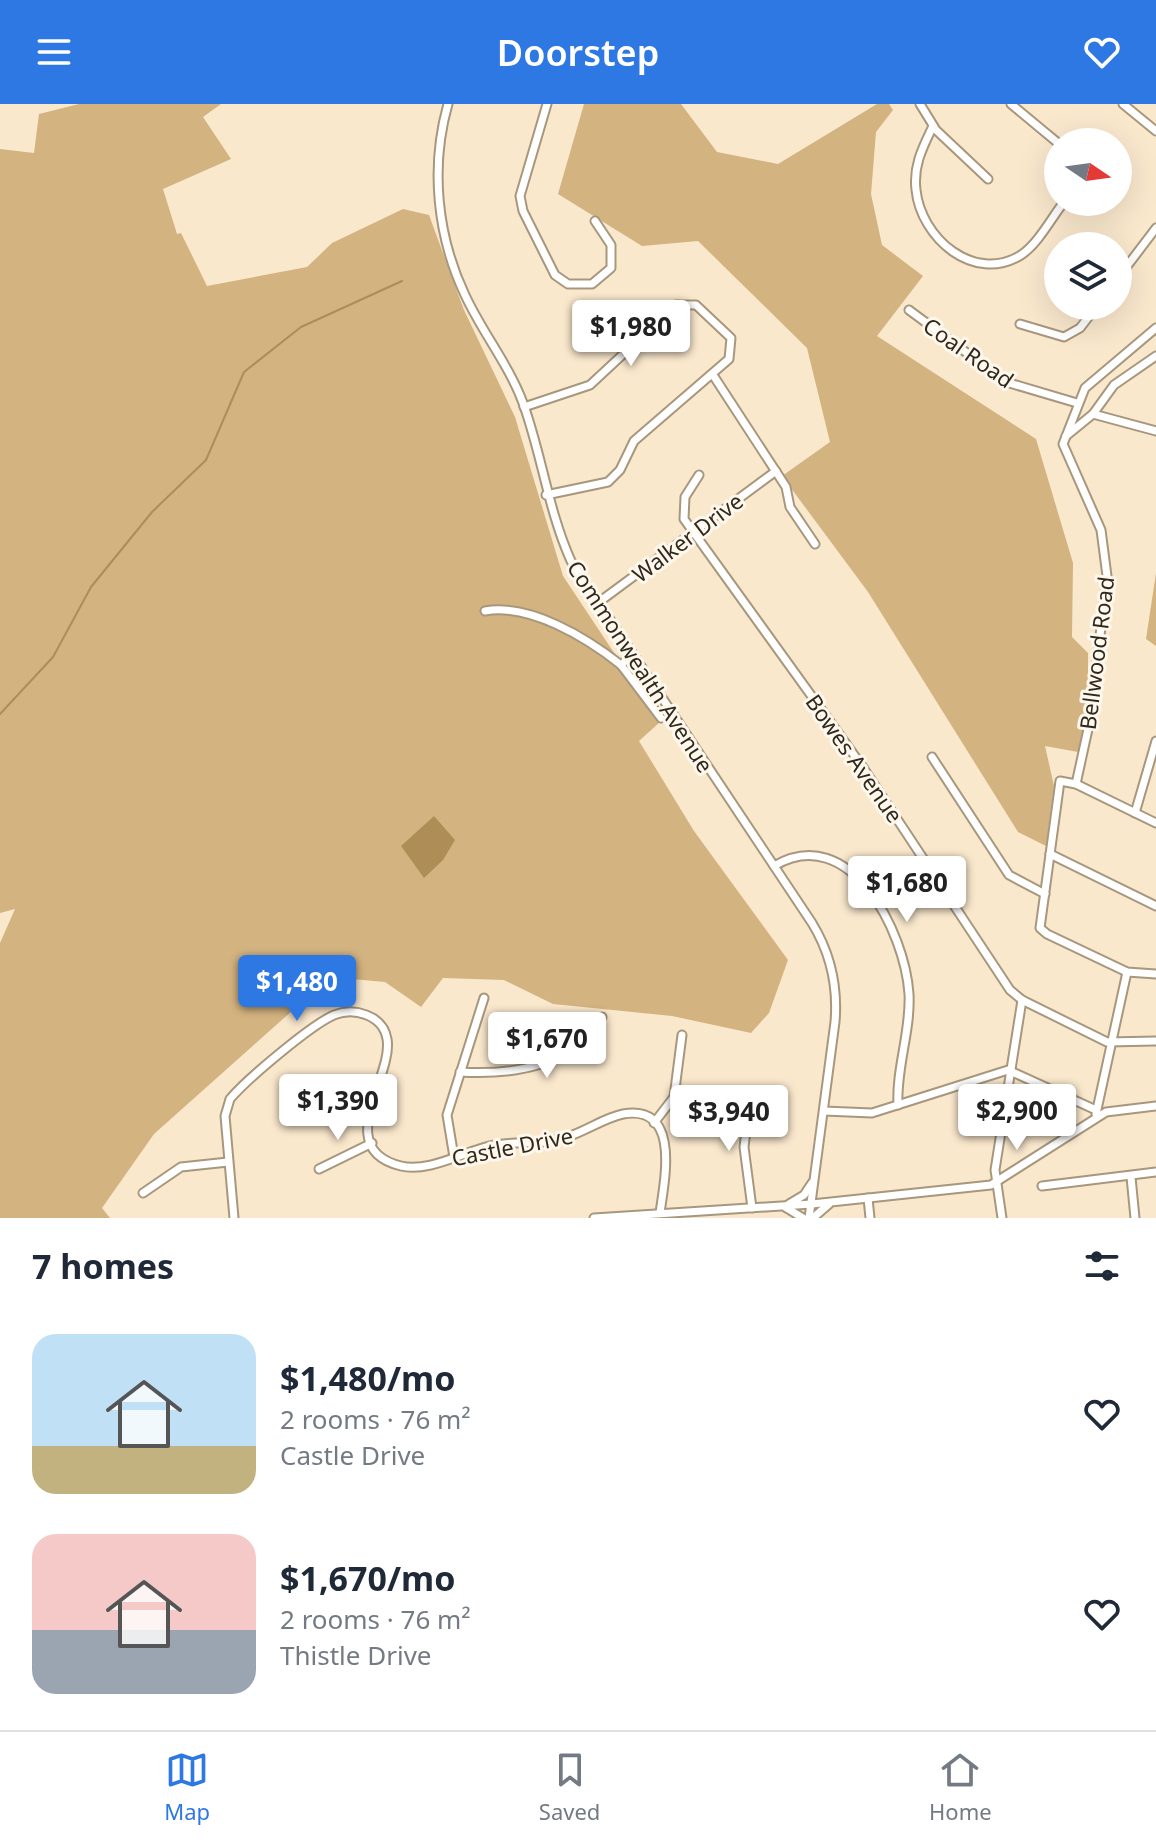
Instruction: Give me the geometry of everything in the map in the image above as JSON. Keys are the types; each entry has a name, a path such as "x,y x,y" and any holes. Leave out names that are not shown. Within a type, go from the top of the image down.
{"street":[{"name":"Commonwealth Avenue","path":"448,104 438,168 443,233 465,296 524,407 546,495 571,561 820,937 832,969 835,1022 808,1218"},
{"path":"547,104 520,196 543,253 555,275 568,284 593,284 611,268 611,245 595,221"},
{"path":"920,104 933,126 988,179"},
{"path":"1011,104 1044,131"},
{"path":"1123,104 1156,131"},
{"path":"933,126 917,161 916,189 922,214 953,254 968,262 1008,261 1025,253 1053,216"},
{"path":"1132,260 1156,228"},
{"path":"524,407 590,385 676,305 696,305 724,329 733,347 729,359 713,375 634,441 615,477 608,482 546,495"},
{"name":"Coal Road","path":"909,310 1006,382 1077,403"},
{"path":"1020,324 1064,337 1080,328 1086,320"},
{"path":"1064,437 1085,388 1156,328"},
{"path":"1064,437 1093,414 1114,385 1156,356"},
{"path":"713,375 786,487 790,507 815,544"},
{"path":"1093,414 1156,431"},
{"name":"Bellwood Road","path":"1064,437 1068,462 1101,530 1107,576 1090,720 1076,784"},
{"name":"Walker Drive","path":"599,602 776,471"},
{"name":"Bowes Avenue","path":"699,475 685,497 683,507 684,519 693,534 862,766 1008,987 1022,1000 1112,1042 1156,1041"},
{"path":"485,611 496,609 546,622 593,644 621,665 661,718"},
{"path":"621,665 633,654"},
{"path":"1135,813 1156,741"},
{"path":"932,757 1009,875 1045,894"},
{"path":"1156,823 1076,784 1060,781 1040,928 1127,972 1156,974"},
{"path":"774,866 801,854 850,868 892,929 905,962 909,1002 898,1105"},
{"path":"1050,854 1156,906"},
{"path":"1096,1114 1127,972"},
{"path":"454,1157 446,1120 484,998"},
{"path":"1002,1218 996,1163 1022,1000"},
{"path":"234,1218 225,1116 230,1099 321,1023 343,1013 372,1017 387,1035 387,1051 368,1115 372,1143 319,1169"},
{"path":"460,1072 525,1069 552,1062 582,1042 602,1017"},
{"path":"660,1213 667,1149 662,1132 654,1123 674,1097 682,1035"},
{"path":"824,1111 865,1115 1011,1070 1096,1114"},
{"path":"750,1098 744,1143 752,1208"},
{"path":"594,1218 812,1204 996,1183 1096,1114 1120,1108 1156,1106"},
{"name":"Castle Drive","path":"372,1143 387,1160 403,1166 421,1166 498,1145 560,1140 625,1114 642,1116 654,1123"},
{"path":"143,1193 181,1167 228,1162"},
{"path":"1042,1186 1156,1172"},
{"path":"1131,1177 1135,1218"},
{"path":"783,1206 804,1195 815,1178"},
{"path":"815,1178 819,1191 834,1202"},
{"path":"868,1198 870,1218"},
{"path":"783,1206 808,1218 834,1202"}],"shaded area":[{"path":"79,104 221,104 203,117 231,159 163,189 177,234 181,233 207,286 307,267 332,243 403,209 429,215 464,310 515,417 563,576 660,722 639,741 694,831 788,960 769,1013 751,1033 672,1016 553,1004 504,980 443,978 421,1007 385,982 330,977 154,1134 102,1208 110,1218 0,1218 0,943 15,909 0,913 0,149 34,153 39,114"},
{"path":"584,104 681,104 717,152 778,164 877,104 889,104 893,110 876,132 871,194 882,245 923,276 877,336 1036,439 1073,563 1072,637 1088,653 1088,707 1078,752 1045,746 1054,786 1046,846 1018,832 868,592 782,476 830,442 807,348 698,241 642,246 558,194"},
{"path":"1156,573 1156,646 1146,639"},
{"path":"434,816 455,840 443,860 424,878 401,846"}],"waterway":[{"path":"0,714 53,657 91,587 152,512 206,460 244,372 301,327 402,281"}]}
